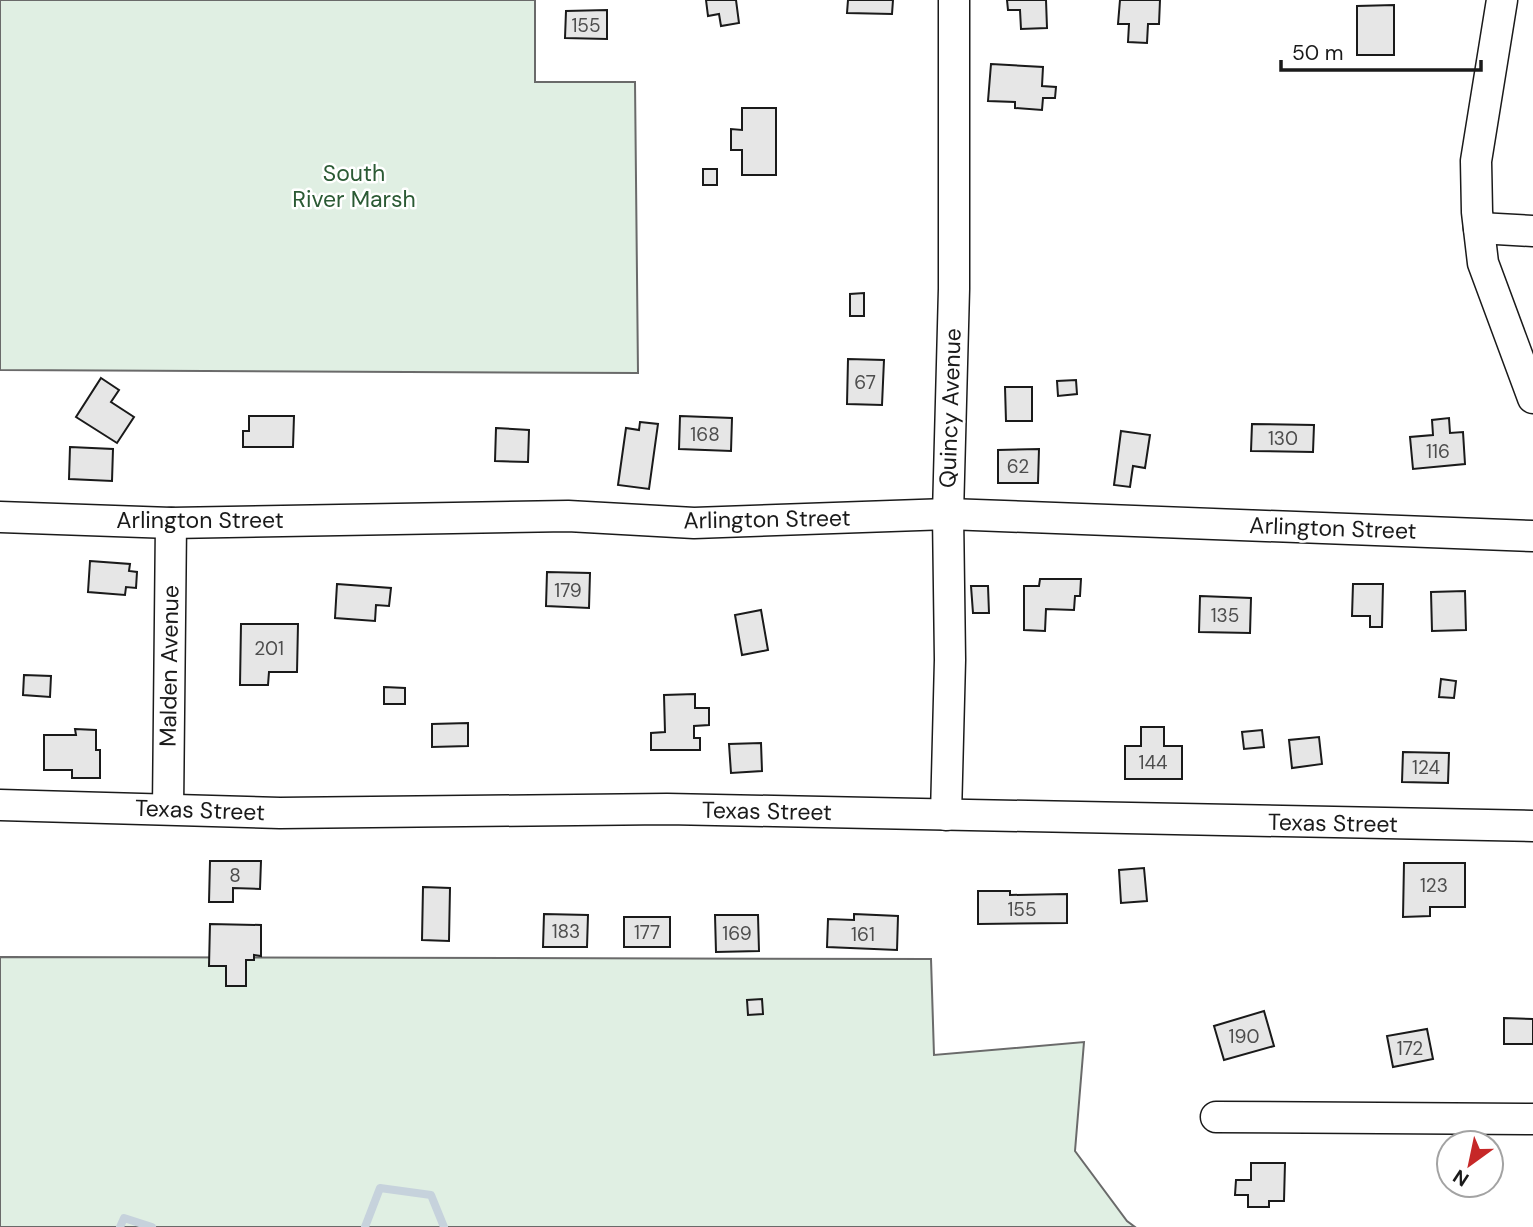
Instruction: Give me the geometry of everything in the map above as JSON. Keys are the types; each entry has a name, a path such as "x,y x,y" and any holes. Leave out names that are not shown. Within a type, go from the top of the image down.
{"street":[{"name":"Quincy Avenue","path":"946,815 950,660 948,514 954,289 954,0"},
{"path":"1502,0 1476,161 1479,228 1483,263 1533,398"},
{"path":"1479,228 1533,231"},
{"name":"Arlington Street","path":"0,517 171,523 568,516 694,523 948,514 1533,536"},
{"name":"Malden Avenue","path":"168,809 171,523"},
{"name":"Texas Street","path":"0,805 280,813 667,809 1533,826"},
{"path":"1216,1117 1533,1119"}],"green space":[{"name":"South River Marsh","path":"0,0 535,0 535,82 635,82 638,373 0,370"},
{"path":"0,957 931,959 934,1055 1084,1042 1075,1151 1127,1221 1135,1227 0,1227"}],"building":[{"path":"706,0 736,0 739,23 721,26 719,14 708,16"},
{"path":"848,0 893,0 892,14 847,13"},
{"path":"1007,0 1046,0 1047,28 1021,29 1020,10 1008,10"},
{"path":"1120,0 1160,0 1159,24 1148,24 1147,43 1128,42 1129,24 1118,24"},
{"path":"1394,5 1394,55 1357,55 1357,6"},
{"path":"607,10 607,39 565,38 566,11"},
{"path":"991,64 1043,67 1042,86 1056,87 1055,98 1043,98 1042,110 1015,108 1015,102 988,101"},
{"path":"742,108 776,108 776,175 742,175 742,150 731,150 731,129 742,130"},
{"path":"703,169 717,169 717,185 703,185"},
{"path":"864,293 864,316 850,316 850,294"},
{"path":"848,359 884,360 882,405 847,404"},
{"path":"101,378 119,390 111,402 134,417 117,443 76,417"},
{"path":"1076,380 1077,394 1058,396 1057,381"},
{"path":"1005,387 1032,387 1032,421 1006,421"},
{"path":"249,416 294,416 293,447 243,447 243,431 249,431"},
{"path":"680,416 732,418 731,451 679,449"},
{"path":"1449,418 1450,433 1463,432 1465,464 1413,469 1410,437 1433,435 1432,420"},
{"path":"640,422 658,424 649,489 618,485 626,428 639,430"},
{"path":"1252,424 1314,425 1313,452 1251,451"},
{"path":"496,428 529,430 528,462 495,461"},
{"path":"1121,431 1150,435 1145,468 1133,466 1130,487 1114,485"},
{"path":"70,447 113,449 112,481 69,479"},
{"path":"1039,449 1038,483 998,483 998,450"},
{"path":"90,561 130,564 129,571 137,572 136,588 126,587 125,595 88,592"},
{"path":"547,572 590,573 589,608 546,606"},
{"path":"1040,579 1081,579 1080,596 1075,596 1074,610 1046,609 1045,631 1024,630 1024,586 1039,586"},
{"path":"337,584 391,588 389,606 376,605 375,621 335,618"},
{"path":"1353,584 1383,584 1382,627 1370,627 1370,616 1352,616"},
{"path":"971,586 988,586 989,613 973,613"},
{"path":"1465,591 1466,630 1432,631 1431,592"},
{"path":"1200,596 1251,598 1250,633 1199,632"},
{"path":"761,610 768,650 742,655 735,615"},
{"path":"241,624 298,624 297,672 269,672 268,685 240,685"},
{"path":"24,675 51,676 50,697 23,695"},
{"path":"1441,679 1456,681 1454,698 1439,697"},
{"path":"384,687 405,688 405,704 384,704"},
{"path":"695,694 695,708 709,708 709,725 694,726 694,738 700,738 700,750 651,750 651,733 665,732 664,695"},
{"path":"468,723 468,746 432,747 432,724"},
{"path":"1141,727 1164,727 1164,746 1182,746 1182,779 1125,779 1125,746 1141,746"},
{"path":"75,729 96,730 96,750 100,750 100,778 72,778 72,770 44,770 44,735 76,735"},
{"path":"1262,730 1264,747 1244,749 1242,732"},
{"path":"1319,737 1322,764 1292,768 1289,740"},
{"path":"761,743 762,771 731,773 729,744"},
{"path":"1403,752 1449,753 1448,783 1402,782"},
{"path":"210,861 261,861 260,889 233,888 233,902 209,902"},
{"path":"1404,863 1465,863 1465,907 1430,907 1430,916 1403,917"},
{"path":"1144,868 1147,901 1121,903 1119,870"},
{"path":"423,887 450,888 449,941 422,940"},
{"path":"978,891 1010,891 1010,895 1067,894 1067,923 978,924"},
{"path":"544,914 588,915 587,947 543,947"},
{"path":"854,914 898,916 897,950 827,947 828,919 854,920"},
{"path":"715,915 758,915 759,951 716,952"},
{"path":"624,917 670,917 670,947 624,947"},
{"path":"210,924 261,925 261,956 254,955 254,960 246,960 246,986 226,986 226,966 209,966"},
{"path":"762,999 763,1014 748,1015 747,1000"},
{"path":"1264,1011 1274,1046 1224,1060 1214,1026"},
{"path":"1504,1018 1533,1019 1533,1044 1504,1044"},
{"path":"1427,1029 1433,1059 1393,1067 1387,1036"},
{"path":"1251,1163 1285,1163 1284,1201 1269,1201 1269,1207 1248,1207 1248,1195 1235,1195 1236,1180 1251,1180"}],"waterway":[{"path":"365,1227 380,1188 431,1195 444,1227"},
{"path":"120,1227 124,1218 152,1227"}]}
